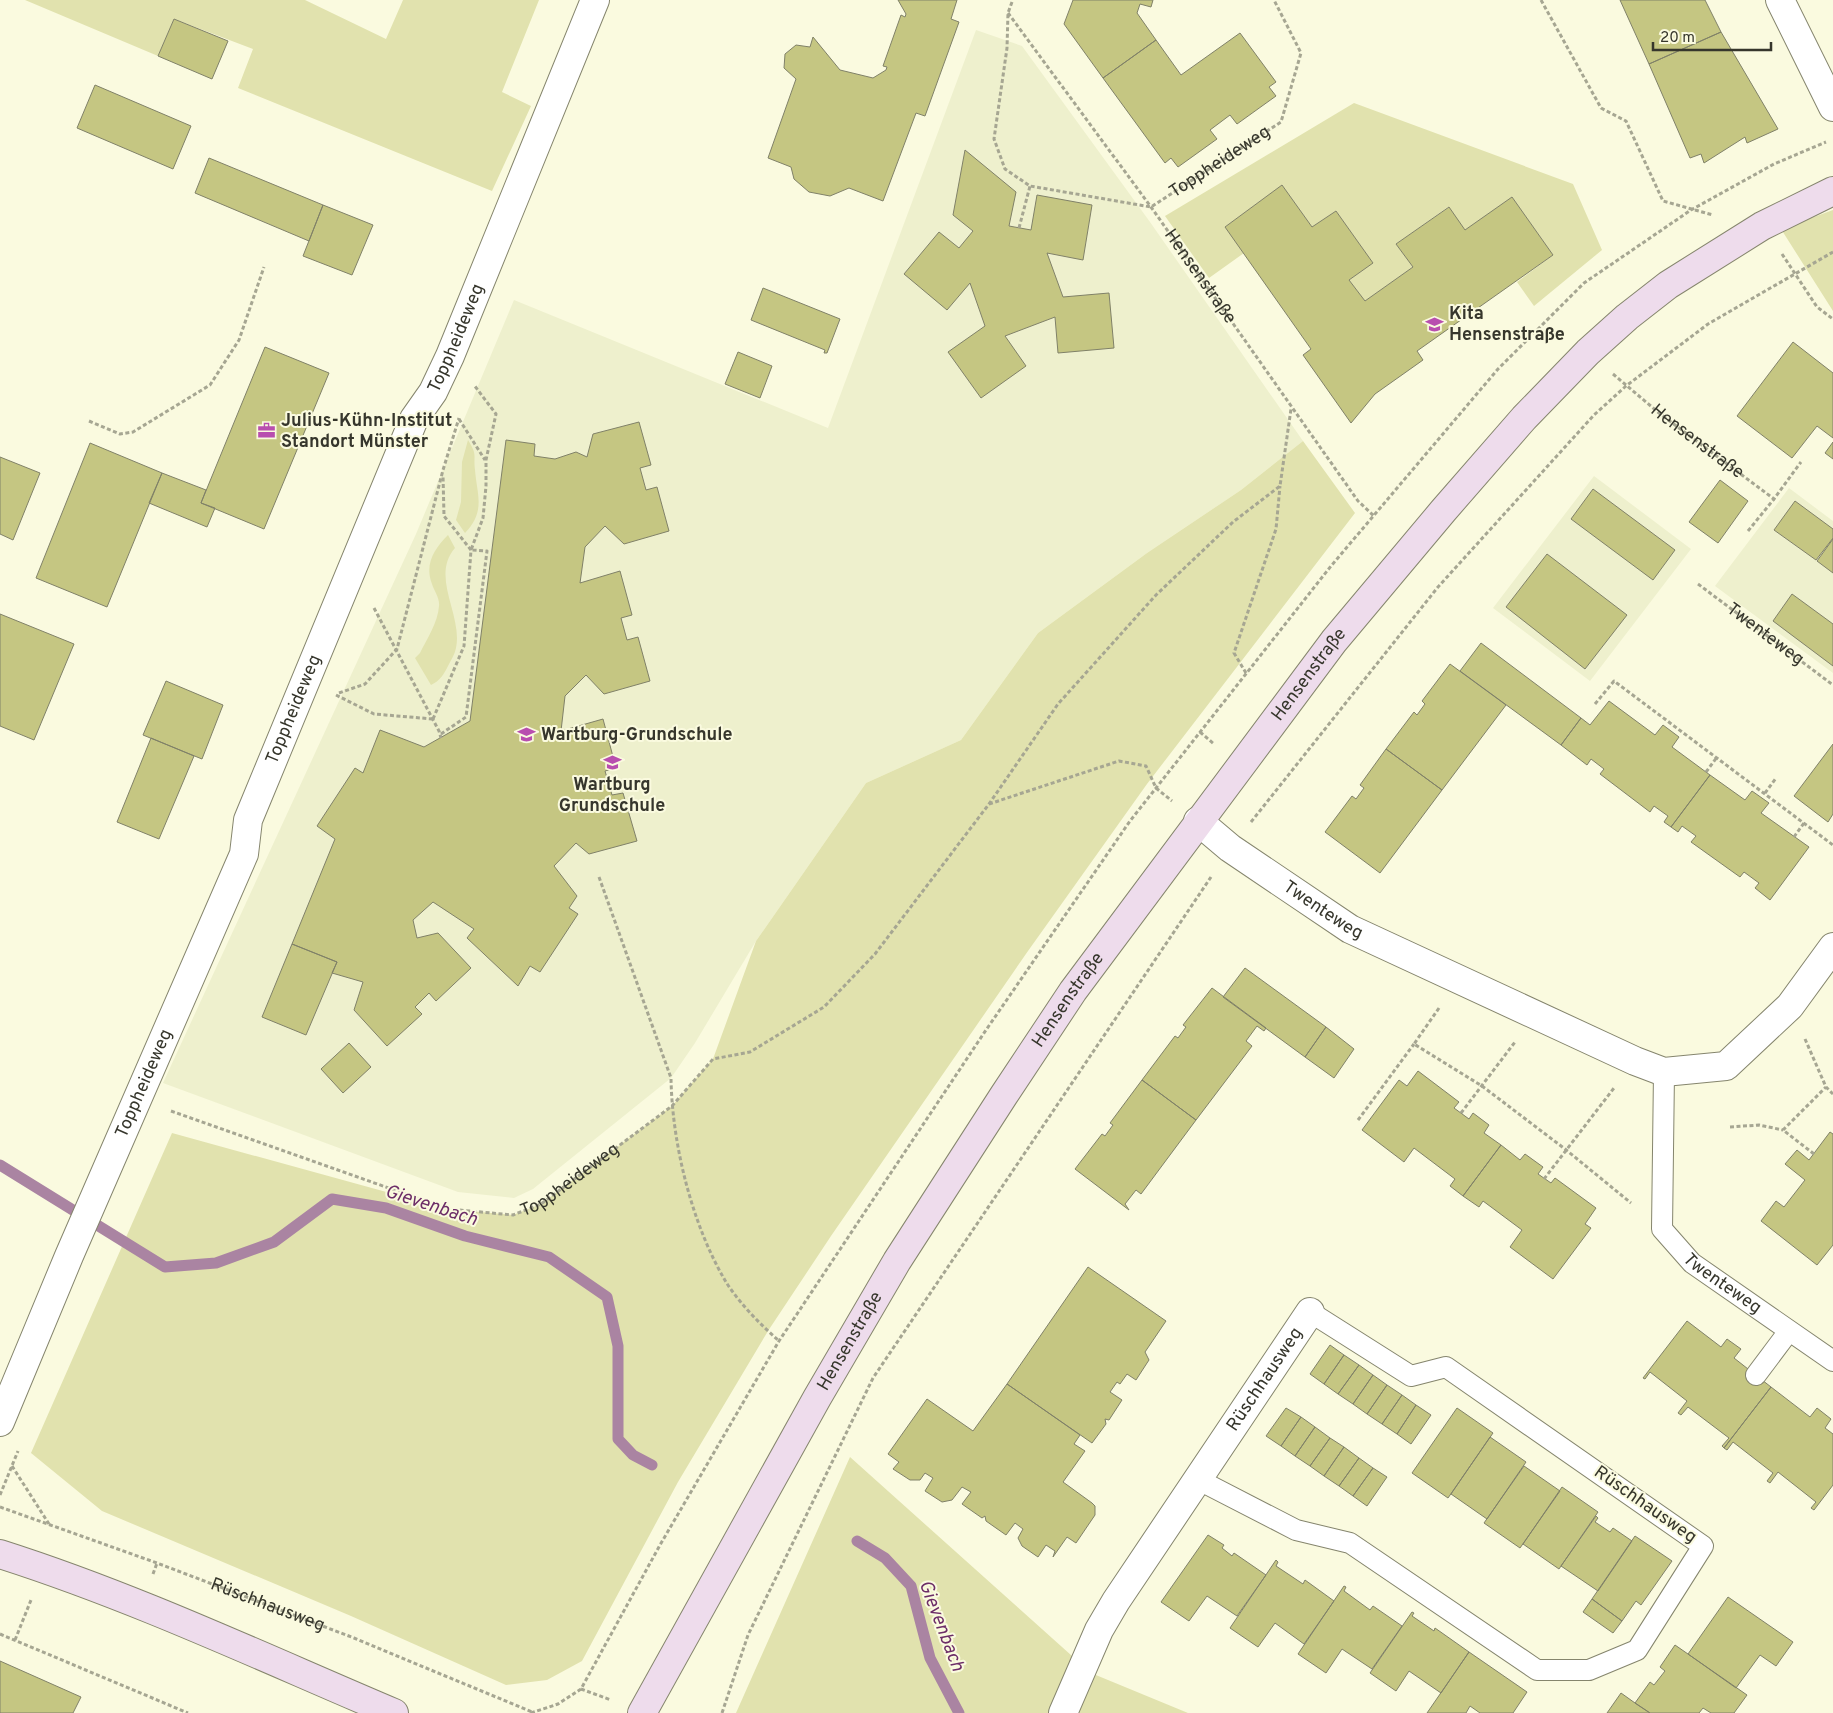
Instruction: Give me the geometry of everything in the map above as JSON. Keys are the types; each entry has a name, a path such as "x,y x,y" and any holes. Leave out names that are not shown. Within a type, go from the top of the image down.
{"main road":[{"name":"Hensenstraße","path":"642,1713 812,1406 897,1261 1073,991 1198,821 1358,612 1524,418 1588,352 1627,317 1668,286 1762,226 1833,191"},
{"path":"0,1554 43,1568 142,1606 394,1713"}],"street":[{"name":"Toppheideweg","path":"0,1422 69,1256 244,854 248,820 414,419 433,392 450,356 570,56 595,0"},
{"path":"1780,0 1833,107"},
{"name":"Twenteweg","path":"1198,821 1230,848 1350,928 1635,1061 1664,1072 1726,1066 1790,1006 1833,947"},
{"name":"Rüschhausweg","path":"1063,1713 1099,1630 1197,1479 1310,1312"}],"lane":[{"path":"1662,1229 1664,1072"},
{"name":"Twenteweg","path":"1662,1229 1692,1263 1833,1361"},
{"name":"Rüschhausweg","path":"1197,1479 1296,1530 1350,1543 1537,1670 1589,1670 1637,1650 1703,1546 1446,1367 1411,1376 1310,1312"},
{"path":"1756,1375 1789,1331"}],"path":[{"name":"Toppheideweg","path":"1012,2 1008,13 1007,48 994,139 1005,169 1030,186 1151,207 1281,122 1301,52 1274,0"},
{"path":"1541,0 1601,108 1626,121 1663,201 1762,226 1817,306 1833,319"},
{"name":"Toppheideweg","path":"1008,13 1151,207"},
{"path":"1019,228 1030,186"},
{"name":"Hensenstraße","path":"1151,207 1291,409 1358,501 1374,516"},
{"path":"722,1713 748,1635 873,1378 1230,848 1438,587 1594,415 1626,386 1708,324 1795,272 1833,252"},
{"path":"89,421 120,434 133,432 210,385 238,340 264,267"},
{"name":"Hensenstraße","path":"1588,352 1626,386 1774,498"},
{"path":"433,719 464,646 471,550 483,518 486,460 496,414 470,381 467,390"},
{"path":"433,719 374,714 334,694 365,684 397,649 443,470 462,409"},
{"path":"1246,672 1234,653 1276,529 1291,409"},
{"path":"459,419 486,460"},
{"path":"1748,531 1801,462"},
{"path":"345,585 368,596 441,736 466,716 487,551 471,550 444,516 443,470"},
{"name":"Toppheideweg","path":"172,1109 448,1209 513,1215 541,1204 672,1106 713,1058 750,1052 824,1007 875,954 989,804 1058,704 1156,595 1233,522 1280,486"},
{"name":"Twenteweg","path":"1698,584 1833,685"},
{"path":"1595,704 1614,681 1833,845"},
{"path":"1706,772 1717,757"},
{"path":"989,804 1119,761 1146,766 1156,788"},
{"path":"1765,793 1776,778"},
{"path":"1794,837 1804,823"},
{"path":"531,1712 558,1704 580,1689 660,1545 779,1341 757,1322 726,1282 701,1228 685,1182 672,1106 671,1078 599,877"},
{"path":"1358,1120 1460,980"},
{"path":"1790,1006 1826,1087 1833,1094"},
{"path":"1461,1113 1536,1015"},
{"path":"1414,1044 1482,1086 1565,1149 1662,1229"},
{"path":"1544,1179 1565,1149 1635,1061"},
{"path":"1783,1130 1826,1087"},
{"path":"1730,1127 1759,1125 1783,1130 1814,1154"},
{"path":"12,1466 50,1524"},
{"name":"Rüschhausweg","path":"0,1507 354,1638 531,1712"},
{"path":"0,1634 188,1713"}],"shaded area":[{"path":"25,0 305,0 386,39 403,0 539,0 502,92 531,106 492,191 238,88 253,49 174,19 158,56"},
{"name":"Wartburg Grundschule","path":"976,30 1022,46 1150,222 1303,441 1241,490 1147,553 1038,633 961,740 866,783 756,941 695,1043 671,1078 533,1189 514,1198 458,1192 163,1083 416,534 514,300 828,428"},
{"path":"1354,103 1573,184 1602,250 1534,306 1517,282 1553,255 1512,197 1465,230 1448,207 1396,244 1413,267 1365,301 1349,280 1373,263 1336,211 1312,227 1282,185 1225,227 1244,253 1209,278 1165,216"},
{"path":"1833,210 1833,311 1781,229"},
{"path":"468,440 474,452 479,503 476,517 465,533 456,520 461,502 462,462"},
{"path":"1303,441 1355,513 1147,784 1028,951 831,1236 768,1331 678,1482 582,1661 547,1680 506,1685 351,1616 102,1511 31,1453 172,1133 448,1209 513,1215 541,1204 672,1106 713,1059 756,941 866,783 961,740 1038,633 1147,553 1241,490"},
{"path":"1594,476 1691,549 1590,681 1493,608"},
{"path":"1789,488 1833,521 1833,673 1715,586"},
{"path":"448,535 455,548 448,559 446,584 457,635 456,648 443,674 431,685 415,658 420,653 437,618 438,597 433,587 429,570 435,551"},
{"path":"850,1457 1091,1673 1188,1713 736,1713"}],"building":[{"path":"898,0 957,0 951,19 959,22 925,116 916,113 883,201 849,188 830,196 809,192 794,179 791,167 768,158 796,79 784,68 785,54 796,45 810,47 813,37 840,70 873,78 886,70 887,67 883,66 901,15 905,17 906,14"},
{"path":"1073,0 1153,0 1151,7 1140,4 1137,13 1156,40 1103,78 1064,24"},
{"path":"1620,0 1705,0 1721,32 1649,64"},
{"path":"174,19 228,41 212,79 158,56"},
{"path":"1721,32 1778,129 1747,143 1745,137 1704,163 1701,154 1690,158 1649,64"},
{"path":"1240,33 1276,82 1269,87 1276,96 1237,124 1230,115 1210,130 1217,139 1178,167 1171,158 1165,163 1103,78 1156,40 1181,75"},
{"path":"95,85 191,126 173,169 77,128"},
{"path":"965,150 1016,192 1009,226 1031,230 1037,195 1092,205 1083,260 1047,253 1063,297 1109,293 1114,348 1058,353 1055,317 1005,336 1026,366 981,398 948,352 985,326 970,283 947,310 904,274 939,232 959,248 973,231 953,215"},
{"path":"209,158 323,205 309,241 195,193"},
{"path":"1282,185 1312,227 1336,211 1373,263 1349,280 1365,301 1413,267 1396,244 1449,207 1465,230 1512,197 1553,255 1417,351 1423,360 1375,394 1351,423 1303,355 1311,349 1225,227"},
{"path":"323,205 373,225 352,275 303,256"},
{"path":"763,288 840,319 827,353 824,353 825,350 751,320"},
{"path":"1793,342 1833,373 1833,438 1817,426 1792,458 1737,416"},
{"name":"Julius-Kühn-Institut Standort Münster","path":"265,347 329,373 264,529 201,503"},
{"path":"738,352 772,366 760,398 725,384"},
{"name":"Wartburg-Grundschule","path":"639,422 651,465 640,468 646,490 657,487 669,531 624,544 605,526 585,547 580,583 620,571 632,615 621,618 627,640 638,637 650,681 604,694 586,675 565,696 561,731 603,719 616,768 605,771 612,795 623,793 637,841 589,854 576,843 554,866 577,896 569,908 578,914 540,972 530,966 518,986 467,938 474,929 433,902 413,920 417,938 438,933 471,968 436,1001 429,993 415,1007 422,1014 387,1046 354,1010 363,982 332,973 337,962 292,944 335,839 317,826 355,768 363,773 380,730 424,747 470,721 506,440 535,444 534,456 555,459 576,452 587,457 593,434"},
{"path":"1833,442 1833,459 1825,453"},
{"path":"90,443 162,473 107,607 36,578"},
{"path":"0,457 40,473 13,540 0,534"},
{"path":"162,473 206,490 201,503 215,508 207,527 149,503"},
{"path":"1720,480 1748,501 1718,543 1689,522"},
{"path":"1593,489 1675,550 1653,580 1571,519"},
{"path":"1795,501 1833,529 1833,538 1816,560 1774,530"},
{"path":"1833,539 1833,573 1817,561"},
{"path":"1547,554 1627,615 1585,669 1506,607"},
{"path":"1792,594 1833,624 1833,666 1773,621"},
{"path":"0,614 74,644 34,740 0,726"},
{"path":"1481,643 1581,718 1561,745 1460,671"},
{"path":"1450,664 1506,705 1442,790 1386,749 1414,712 1417,715 1425,704 1422,701"},
{"path":"166,681 223,705 202,759 143,735"},
{"path":"1609,701 1655,735 1663,725 1679,737 1672,747 1710,775 1671,827 1664,822 1668,816 1654,806 1650,812 1600,774 1604,769 1591,759 1587,765 1561,745 1581,718 1590,725"},
{"path":"151,738 194,756 159,839 117,822"},
{"path":"1833,744 1833,814 1828,822 1794,796"},
{"path":"1386,749 1442,790 1380,873 1325,832 1352,796 1356,799 1364,788 1360,785"},
{"path":"1710,775 1745,800 1752,791 1769,803 1761,813 1809,847 1770,900 1755,888 1759,883 1744,872 1740,877 1691,842 1696,836 1682,826 1678,832 1671,827"},
{"path":"292,944 337,962 306,1035 262,1017"},
{"path":"1245,968 1326,1027 1305,1057 1223,997"},
{"path":"1212,988 1266,1028 1264,1031 1257,1026 1246,1041 1252,1046 1196,1120 1142,1080 1175,1036 1178,1038 1186,1027 1183,1025"},
{"path":"1326,1027 1354,1049 1334,1078 1305,1057"},
{"path":"349,1043 371,1067 343,1093 321,1069"},
{"path":"1418,1071 1459,1102 1454,1108 1469,1119 1473,1113 1489,1125 1484,1133 1501,1145 1463,1196 1450,1186 1455,1179 1414,1148 1404,1162 1362,1130 1399,1080 1407,1086"},
{"path":"1142,1080 1196,1120 1141,1194 1136,1190 1125,1204 1129,1210 1075,1169 1102,1134 1105,1136 1113,1125 1110,1123"},
{"path":"1830,1132 1833,1134 1833,1245 1817,1265 1761,1221 1776,1201 1784,1207 1805,1180 1785,1164 1797,1150 1809,1160"},
{"path":"1501,1145 1520,1160 1525,1154 1543,1167 1538,1174 1551,1183 1555,1178 1596,1208 1585,1224 1591,1228 1553,1279 1510,1247 1522,1230 1483,1201 1479,1207 1463,1196"},
{"path":"1088,1267 1166,1321 1145,1352 1149,1360 1136,1380 1127,1374 1120,1384 1117,1382 1110,1392 1122,1400 1109,1420 1105,1419 1106,1424 1092,1443 1007,1384"},
{"path":"1687,1321 1721,1347 1727,1339 1741,1349 1734,1358 1771,1387 1724,1448 1722,1446 1729,1438 1688,1407 1681,1415 1678,1413 1687,1401 1650,1372 1645,1379 1643,1378"},
{"path":"1330,1345 1344,1355 1324,1384 1310,1374"},
{"path":"1344,1355 1359,1365 1338,1394 1324,1384"},
{"path":"1359,1365 1373,1375 1353,1404 1338,1394"},
{"path":"1373,1375 1387,1385 1367,1414 1353,1404"},
{"path":"1007,1384 1080,1435 1074,1444 1085,1451 1063,1482 1095,1506 1095,1515 1076,1543 1067,1537 1053,1557 1055,1551 1046,1545 1038,1557 1022,1546 1018,1538 1023,1529 1015,1523 1006,1535 986,1521 985,1516 982,1518 962,1504 971,1492 962,1487 952,1500 942,1502 925,1491 933,1478 925,1473 920,1480 910,1480 893,1469 899,1462 888,1454 927,1399 973,1431"},
{"path":"1387,1385 1402,1395 1382,1424 1367,1414"},
{"path":"1771,1387 1810,1417 1817,1408 1831,1419 1825,1428 1833,1434 1833,1485 1814,1510 1811,1508 1816,1502 1778,1472 1770,1483 1767,1481 1773,1473 1733,1442 1727,1450 1724,1448"},
{"path":"1402,1395 1416,1405 1397,1434 1382,1424"},
{"path":"1416,1405 1431,1415 1411,1444 1397,1434"},
{"path":"1286,1408 1301,1417 1281,1446 1266,1436"},
{"path":"1457,1408 1493,1433 1448,1498 1412,1473"},
{"path":"1301,1417 1315,1427 1295,1456 1281,1446"},
{"path":"1315,1427 1330,1438 1310,1466 1295,1456"},
{"path":"1490,1437 1526,1462 1487,1519 1451,1494"},
{"path":"1330,1438 1344,1447 1324,1476 1310,1466"},
{"path":"1344,1447 1359,1458 1339,1486 1324,1476"},
{"path":"1359,1458 1373,1468 1353,1496 1339,1486"},
{"path":"1524,1466 1560,1491 1520,1548 1484,1523"},
{"path":"1373,1468 1387,1477 1367,1506 1353,1496"},
{"path":"1562,1487 1598,1512 1559,1569 1523,1544"},
{"path":"1596,1516 1598,1518 1595,1522 1610,1532 1613,1528 1632,1541 1598,1591 1561,1566"},
{"path":"1208,1535 1224,1545 1222,1548 1232,1556 1234,1553 1266,1575 1237,1616 1207,1596 1189,1621 1161,1602"},
{"path":"1635,1536 1672,1561 1641,1605 1636,1601 1622,1621 1592,1599"},
{"path":"1276,1560 1278,1562 1276,1566 1303,1584 1305,1580 1334,1601 1304,1644 1275,1623 1258,1647 1230,1628"},
{"path":"1344,1586 1346,1587 1344,1591 1370,1610 1373,1606 1402,1626 1372,1669 1342,1649 1326,1673 1298,1654"},
{"path":"1728,1597 1793,1642 1776,1666 1760,1655 1736,1688 1688,1654"},
{"path":"1592,1599 1622,1621 1613,1633 1583,1612"},
{"path":"1412,1612 1414,1613 1412,1616 1434,1631 1435,1628 1469,1652 1441,1693 1409,1671 1396,1691 1370,1673"},
{"path":"1675,1645 1747,1695 1734,1713 1711,1713 1703,1708 1699,1713 1650,1713 1635,1703 1650,1682 1654,1685 1665,1671 1660,1667"},
{"path":"1469,1652 1527,1692 1513,1713 1480,1713 1470,1706 1466,1713 1427,1713"},
{"path":"0,1661 81,1697 73,1713 0,1713"},
{"path":"1621,1693 1635,1703 1650,1713 1607,1713"}],"waterway":[{"name":"Gievenbach","path":"0,1165 165,1267 216,1263 274,1242 332,1199 386,1208 465,1236 549,1257 607,1297 618,1346 618,1439 633,1455 652,1465"},
{"name":"Gievenbach","path":"857,1541 885,1558 911,1586 930,1658 959,1713"}],"place":[{"name":"Kita Hensenstraße","path":"1435,324"},
{"name":"Julius-Kühn-Institut Standort Münster","path":"267,431"},
{"name":"Wartburg-Grundschule","path":"527,735"},
{"name":"Wartburg Grundschule","path":"612,762"}]}
